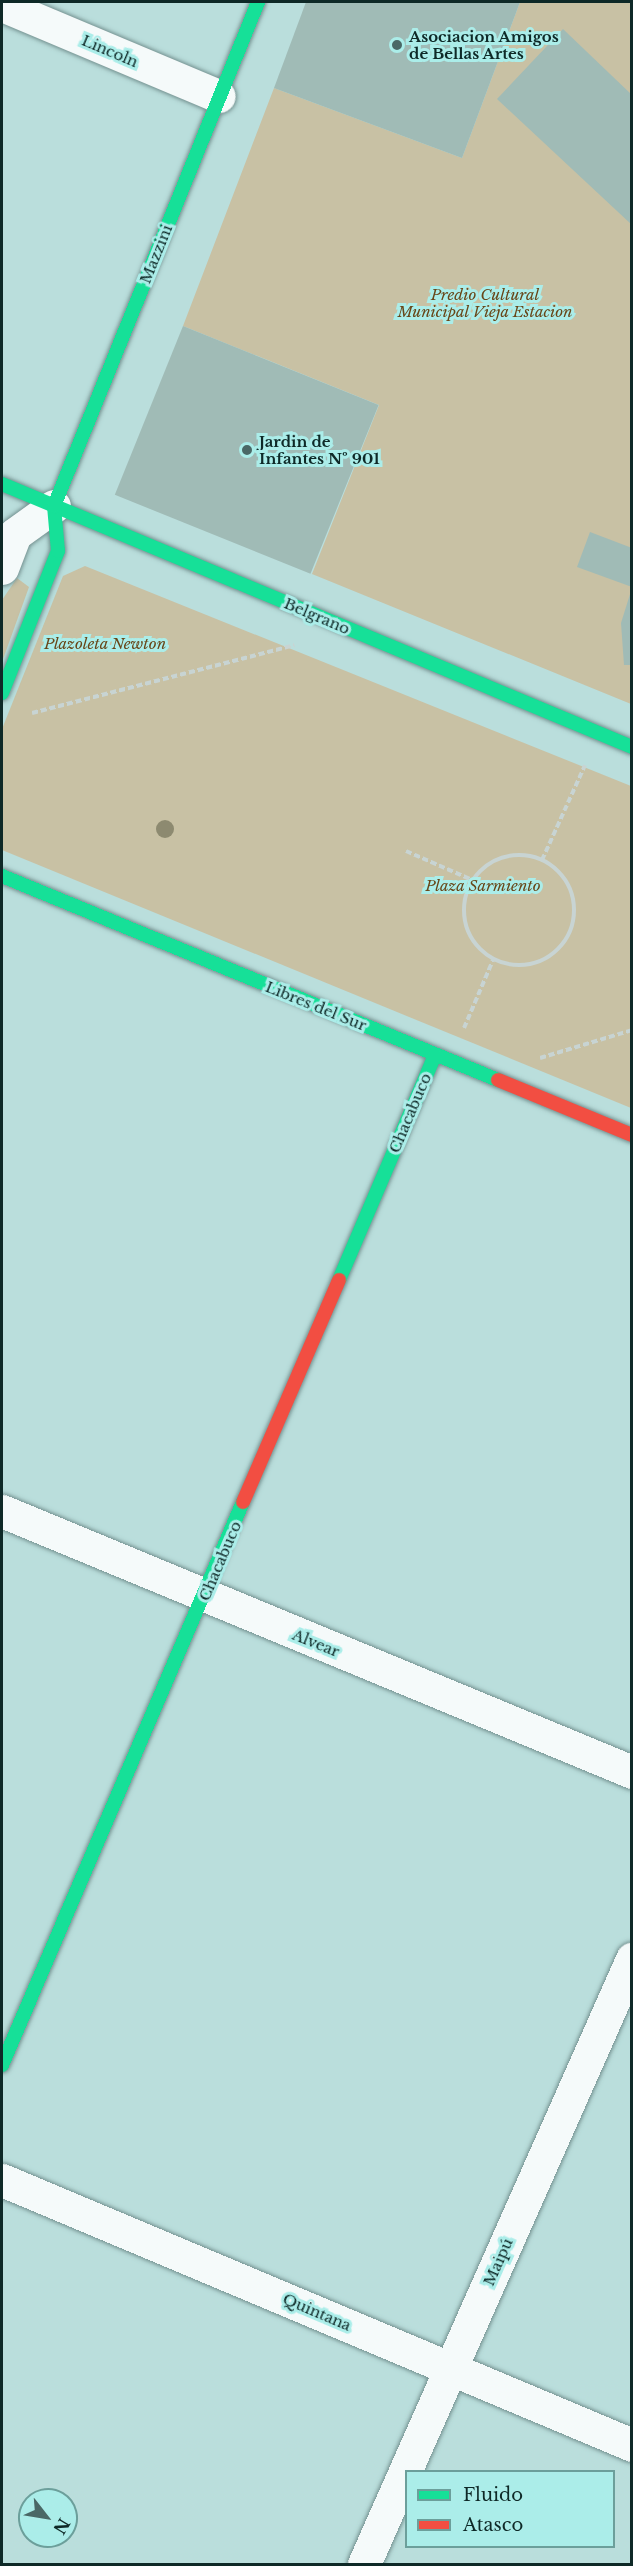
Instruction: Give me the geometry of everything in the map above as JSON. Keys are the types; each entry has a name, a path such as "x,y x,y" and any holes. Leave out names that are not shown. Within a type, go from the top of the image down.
{"street":[{"name":"Mazzini","path":"2,693 58,550 54,506 258,2"},
{"name":"Lincoln","path":"2,5 219,96"},
{"name":"Belgrano","path":"2,484 632,747"},
{"path":"2,568 15,534 54,506"},
{"name":"Libres del Sur","path":"2,876 632,1135"},
{"name":"Chacabuco","path":"2,2065 205,1598 435,1054"},
{"name":"Alvear","path":"2,1511 205,1598 632,1772"},
{"name":"Maipú","path":"406,2470 632,1959"},
{"name":"Quintana","path":"2,2181 632,2445"},
{"name":"Maipú","path":"364,2565 405,2472"}],"path":[{"path":"23,716 353,631"},
{"path":"542,860 600,733"},
{"path":"406,851 472,880"},
{"path":"517,854 542,860 564,877 573,894 571,930 561,946 530,965 493,960 468,933 465,897 472,880 500,858 517,854"},
{"path":"450,1061 493,960"},
{"path":"484,1075 632,1030"}],"green space":[{"name":"Predio Cultural Municipal Vieja Estacion","path":"520,2 631,2 631,704 312,574 379,405 183,326 274,88 462,158"},
{"name":"Plaza Sarmiento","path":"85,566 631,786 631,1108 2,850 2,729 63,576"},
{"path":"17,578 29,587 2,662 2,600"}],"building":[{"name":"Asociacion Amigos de Bellas Artes","path":"306,2 520,2 462,158 274,88"},
{"path":"563,29 632,95 632,225 497,99"},
{"name":"Jardin de Infantes Nº 901","path":"183,326 379,405 310,574 115,495"},
{"path":"590,532 632,548 632,587 577,567"},
{"path":"631,591 632,665 624,665 621,623"}],"traffic: fast":[{"path":"2,693 58,551 54,506 258,2"},
{"path":"2,484 632,747"},
{"path":"2,876 498,1080"},
{"path":"339,1280 435,1055"},
{"path":"2,2065 243,1502"}],"traffic: jam":[{"path":"498,1080 632,1135"},
{"path":"243,1502 339,1280"}],"place":[{"name":"Asociacion Amigos de Bellas Artes","path":"397,45"},
{"name":"Jardin de Infantes Nº 901","path":"247,450"}],"park label":[{"name":"Plazoleta Newton","path":"105,644"}]}
